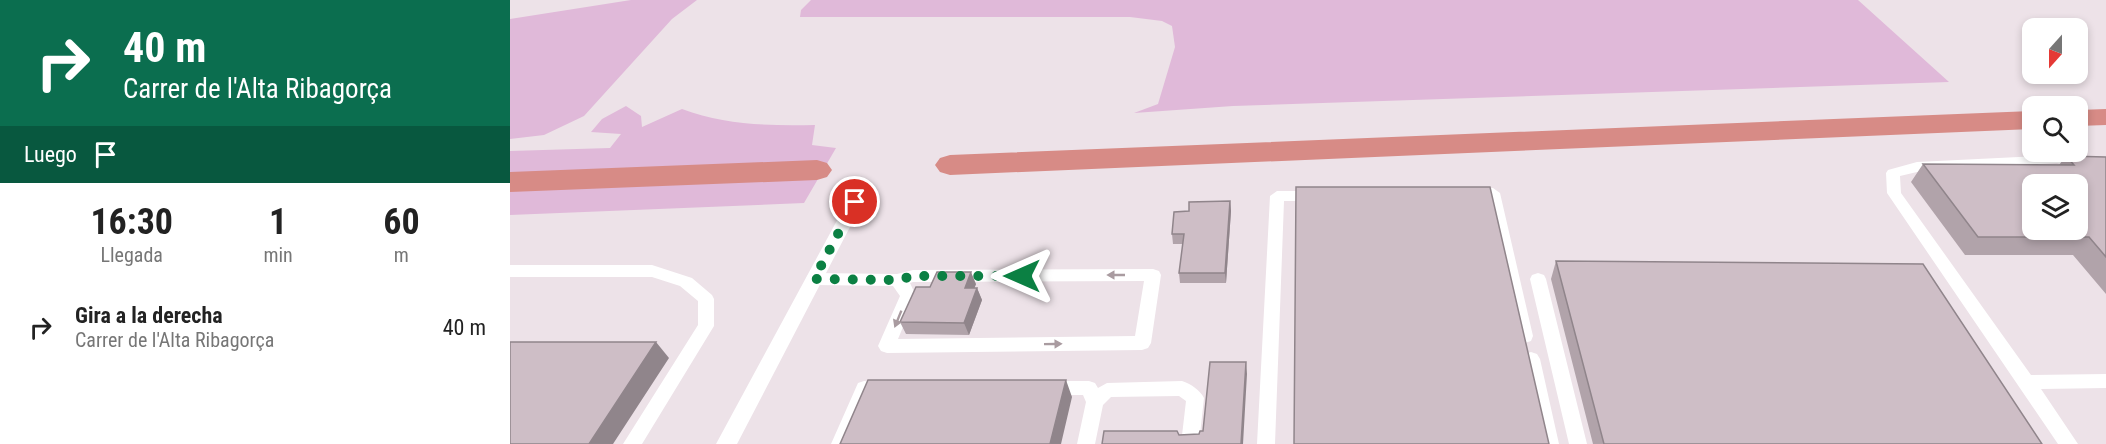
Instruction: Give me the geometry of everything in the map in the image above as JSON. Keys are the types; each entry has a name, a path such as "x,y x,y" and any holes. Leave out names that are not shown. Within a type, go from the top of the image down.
{"street":[{"path":"726,444 855,202"}],"lane":[{"path":"2069,444 1894,193 1893,173 1917,167 2057,159 2079,163 2106,173"},
{"path":"1459,194 1494,193 1525,336"},
{"path":"1266,444 1277,196 1334,195"},
{"path":"510,271 652,270 686,282 706,299 706,326 632,444"},
{"path":"814,279 890,280 913,276 1153,275 1142,343 887,346 908,296 905,288 890,280"},
{"path":"1538,279 1578,444"},
{"path":"1531,359 1550,444"},
{"path":"2026,382 2106,381"},
{"path":"840,444 864,388 899,388"},
{"path":"1029,388 1089,388 1095,402"},
{"path":"1086,444 1095,402 1107,390 1182,388 1194,398 1190,444"}],"shaded area":[{"path":"631,0 697,0 672,19 584,116 544,135 510,139 510,19"},
{"path":"811,0 1858,0 1949,82 1233,106 1134,113 1158,104 1175,47 1172,26 1162,21 1130,17 800,17 801,10"},
{"path":"626,106 641,116 642,127 682,109 714,118 747,123 815,125 812,145 836,148 804,203 510,215 510,151 610,148 621,134 591,132 602,119"}],"building":[{"path":"2088,157 2106,157 2106,257 2088,237 2088,174 2022,174 2022,237 1978,237 1923,164 2074,165 2071,162 2088,162"},
{"path":"1296,187 1490,187 1549,444 1294,444"},
{"path":"1230,201 1225,273 1179,273 1184,234 1172,234 1174,212 1189,211 1189,202"},
{"path":"1556,261 1923,264 2042,444 1604,444"},
{"path":"937,272 971,272 965,288 977,288 964,323 900,322 916,287 930,287"},
{"path":"510,342 656,342 589,444 510,444"},
{"path":"1210,362 1246,362 1241,444 1102,444 1104,431 1177,431 1179,435 1199,434 1203,431"},
{"path":"868,380 1066,380 1050,444 840,444"}],"waterway":[{"path":"2088,118 2106,117"},
{"path":"950,165 2022,120"},
{"path":"510,182 817,170"}],"route":[{"path":"855,202 814,279 897,280 913,276 1022,276"}]}
